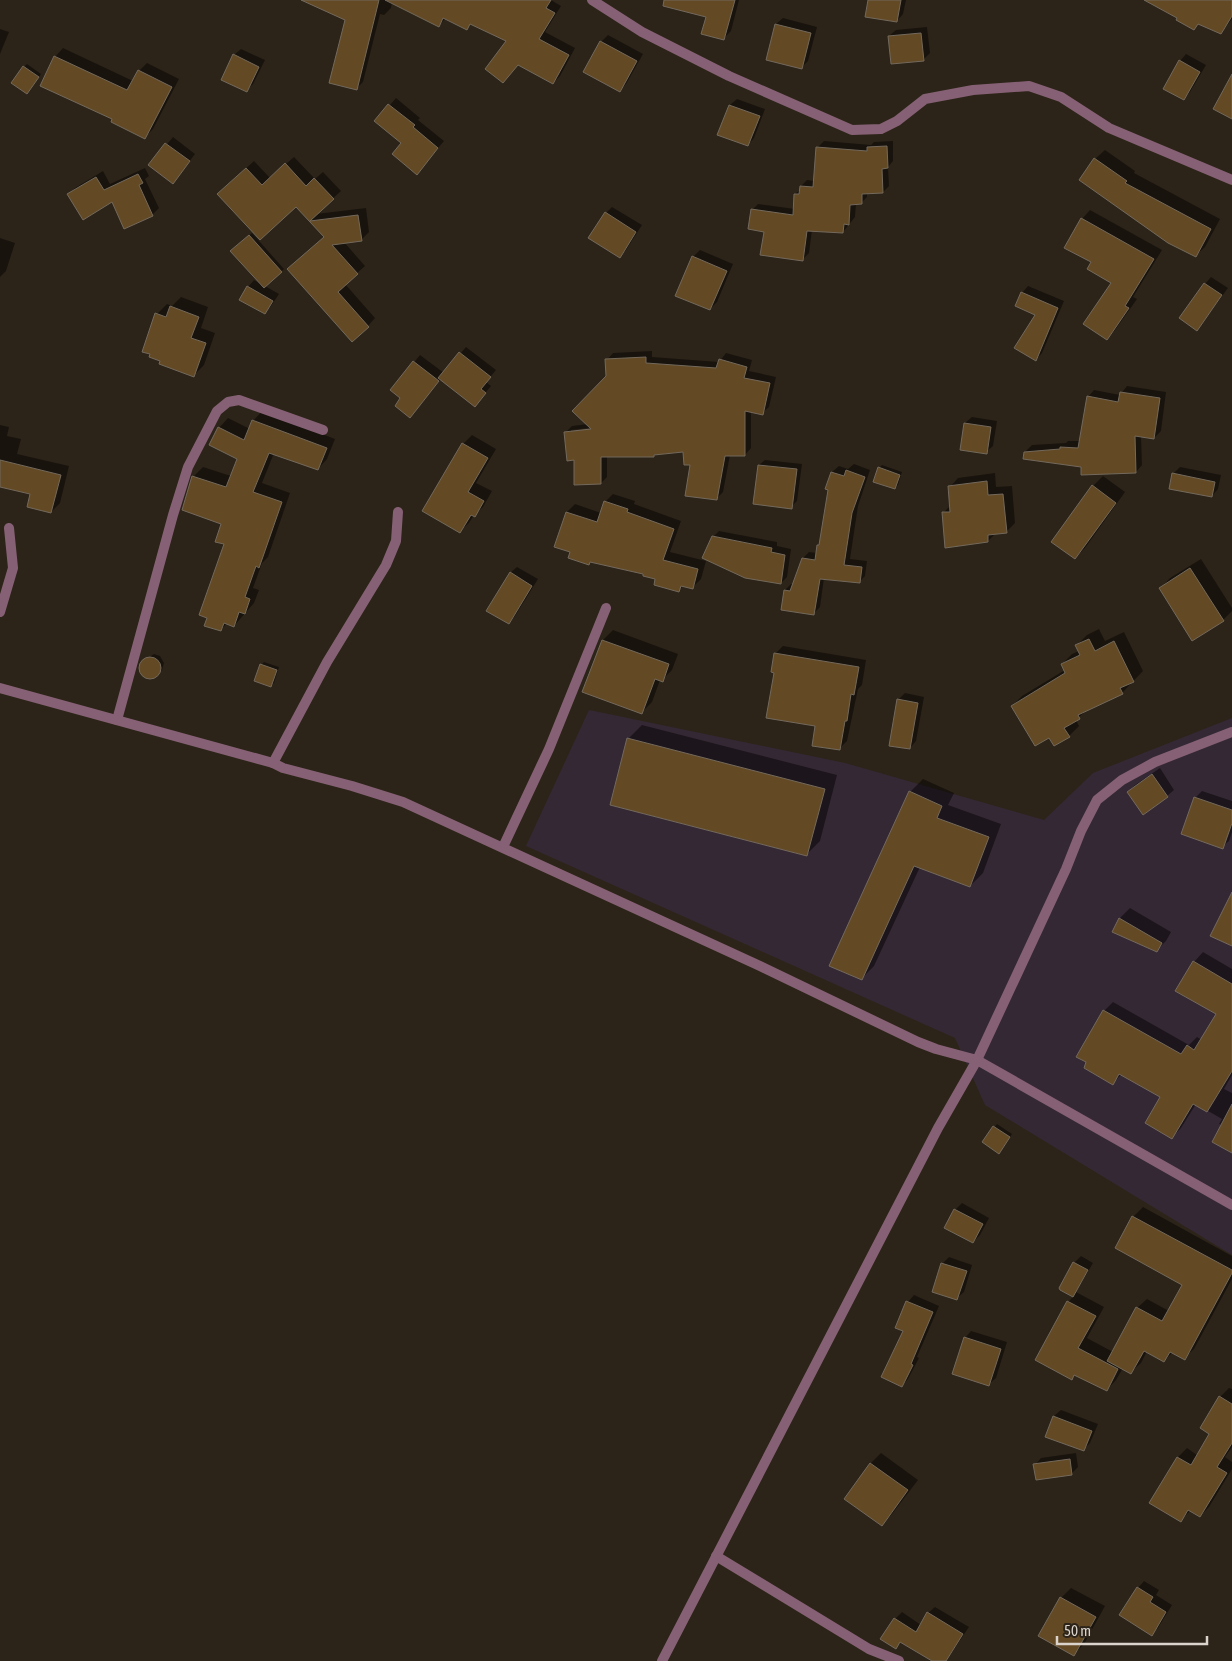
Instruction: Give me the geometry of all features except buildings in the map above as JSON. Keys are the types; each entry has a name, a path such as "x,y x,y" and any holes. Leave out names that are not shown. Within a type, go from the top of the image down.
{"street":[{"path":"592,0 642,32 729,76 852,130 881,128 897,121 925,99 973,90 1029,86 1061,97 1109,128 1232,180"},
{"path":"117,720 188,466 217,411 228,402 239,400 323,430"},
{"path":"273,763 327,662 386,565 396,542 398,512"},
{"path":"0,612 13,568 9,528"},
{"path":"503,847 548,749 606,608"},
{"path":"0,688 273,763 283,768 403,802 760,966 918,1042 977,1060 1232,1205"},
{"path":"662,1661 938,1128 977,1060 1066,869 1081,831 1097,800 1122,780 1155,762 1232,732"},
{"path":"716,1556 870,1649 899,1661"}],"shaded area":[{"path":"589,710 845,763 1044,820 1093,773 1232,718 1232,1255 985,1105 955,1038 526,846"}]}
